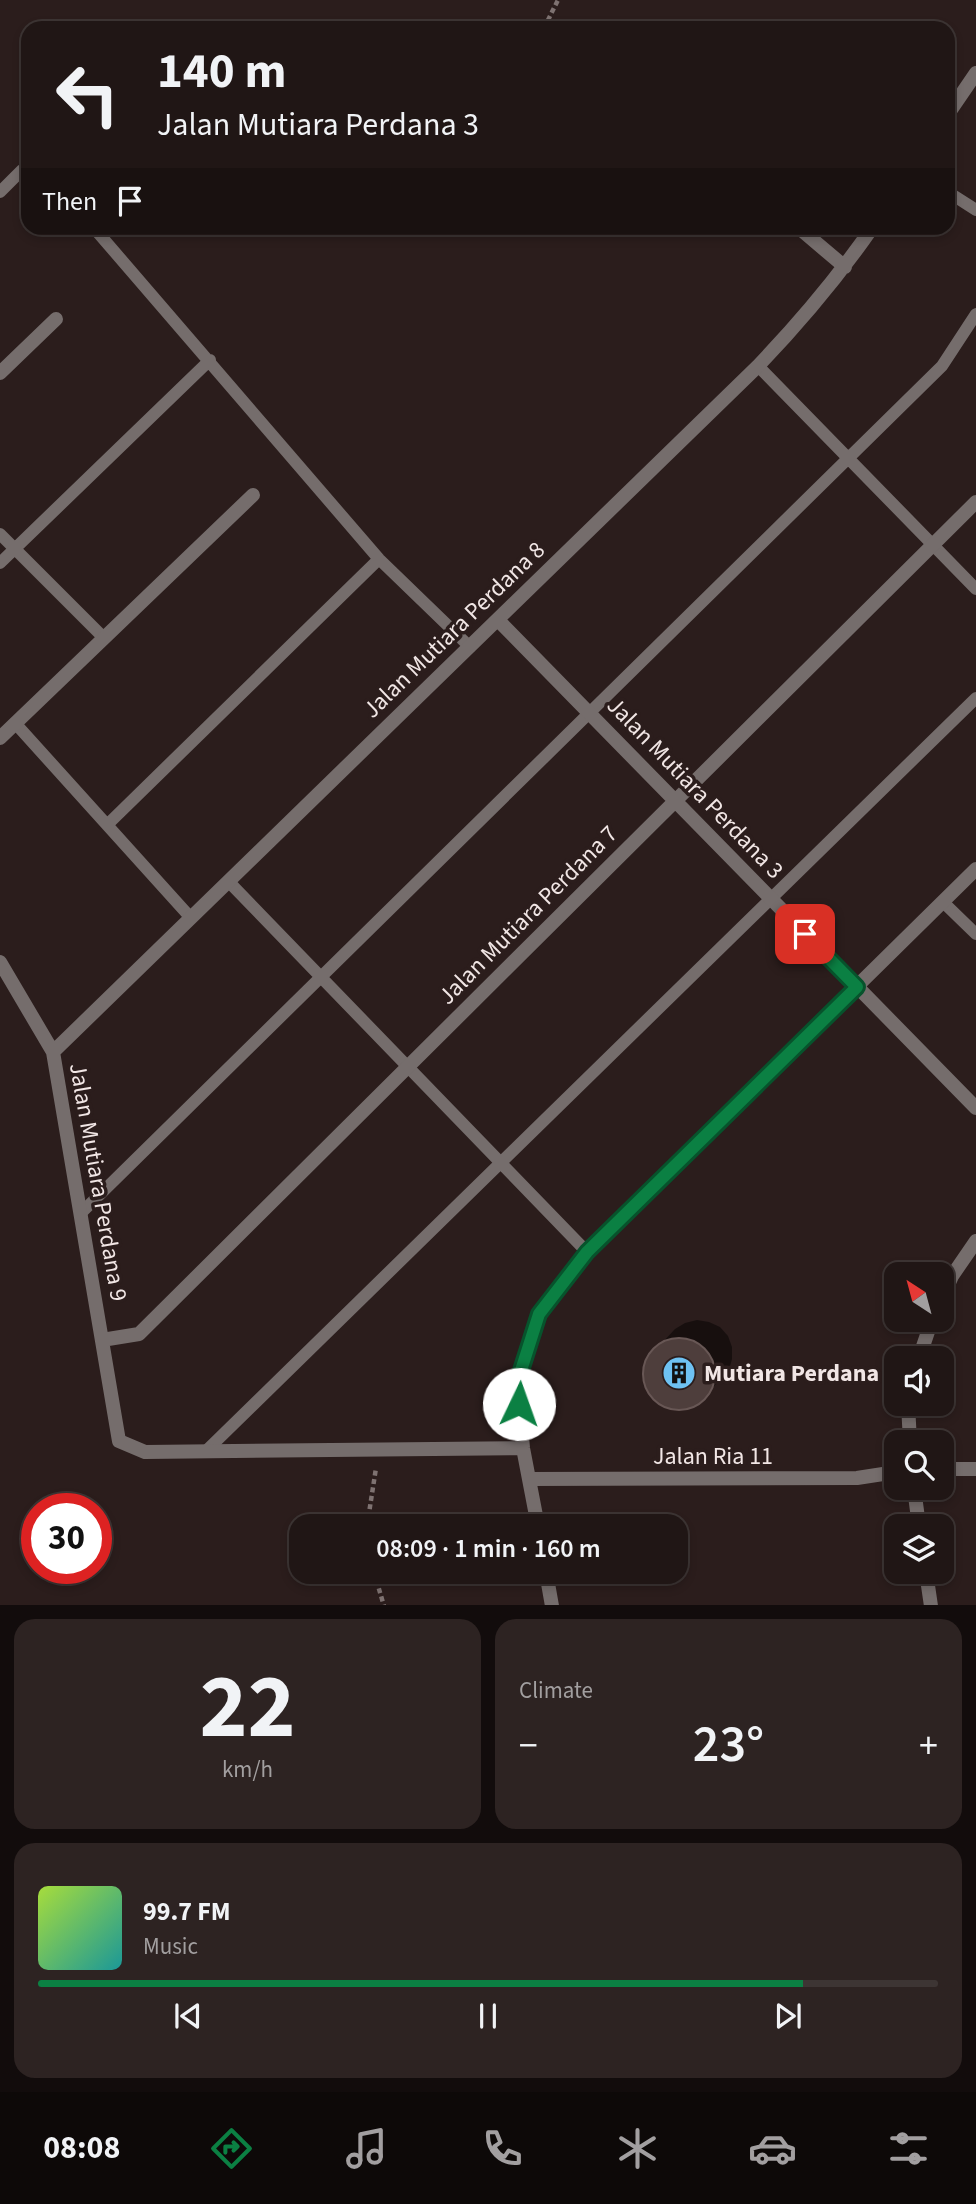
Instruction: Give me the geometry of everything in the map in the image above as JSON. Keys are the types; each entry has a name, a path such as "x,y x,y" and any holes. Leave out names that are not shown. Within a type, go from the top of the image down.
{"street":[{"path":"955,104 976,73"},
{"path":"807,235 845,267"},
{"name":"Jalan Mutiara Perdana 8","path":"53,1052 758,366 845,267 867,235"},
{"path":"0,373 56,318"},
{"path":"0,738 253,495"},
{"name":"Jalan Mutiara Perdana 7","path":"102,1340 139,1334 976,502"},
{"name":"Jalan Mutiara Perdana 3","path":"498,620 976,1108"},
{"path":"536,1514 523,1448 517,1383 539,1314 587,1252 976,869"},
{"name":"Jalan Mutiara Perdana 9","path":"0,962 53,1052 119,1441 145,1452 206,1451"},
{"path":"954,1273 976,1241"},
{"path":"206,1451 523,1448"},
{"path":"954,1469 976,1469"},
{"name":"Jalan Ria 11","path":"529,1479 857,1478 884,1474"},
{"path":"548,1584 552,1605"},
{"path":"928,1584 931,1605"}],"lane":[{"path":"0,192 21,171"},
{"path":"955,196 976,210"},
{"path":"100,235 379,559 470,647"},
{"path":"80,1214 943,366 976,314"},
{"path":"0,563 210,360"},
{"path":"758,366 976,589"},
{"path":"0,534 104,638"},
{"path":"107,825 379,559"},
{"path":"206,1451 976,698"},
{"path":"15,723 191,918"},
{"path":"229,881 587,1252"},
{"path":"943,902 976,934"}],"path":[{"path":"548,21 558,0"},
{"path":"369,1514 379,1449"},
{"path":"378,1584 384,1605"}],"building":[{"name":"Mutiara Perdana","path":"679,1338 699,1344 709,1354 715,1374 709,1394 699,1404 679,1410 659,1404 649,1394 643,1374 649,1354 659,1344"}],"place":[{"name":"Mutiara Perdana","path":"679,1373"}],"route":[{"path":"519,1404 517,1383 539,1314 587,1252 857,987 805,934"}]}
